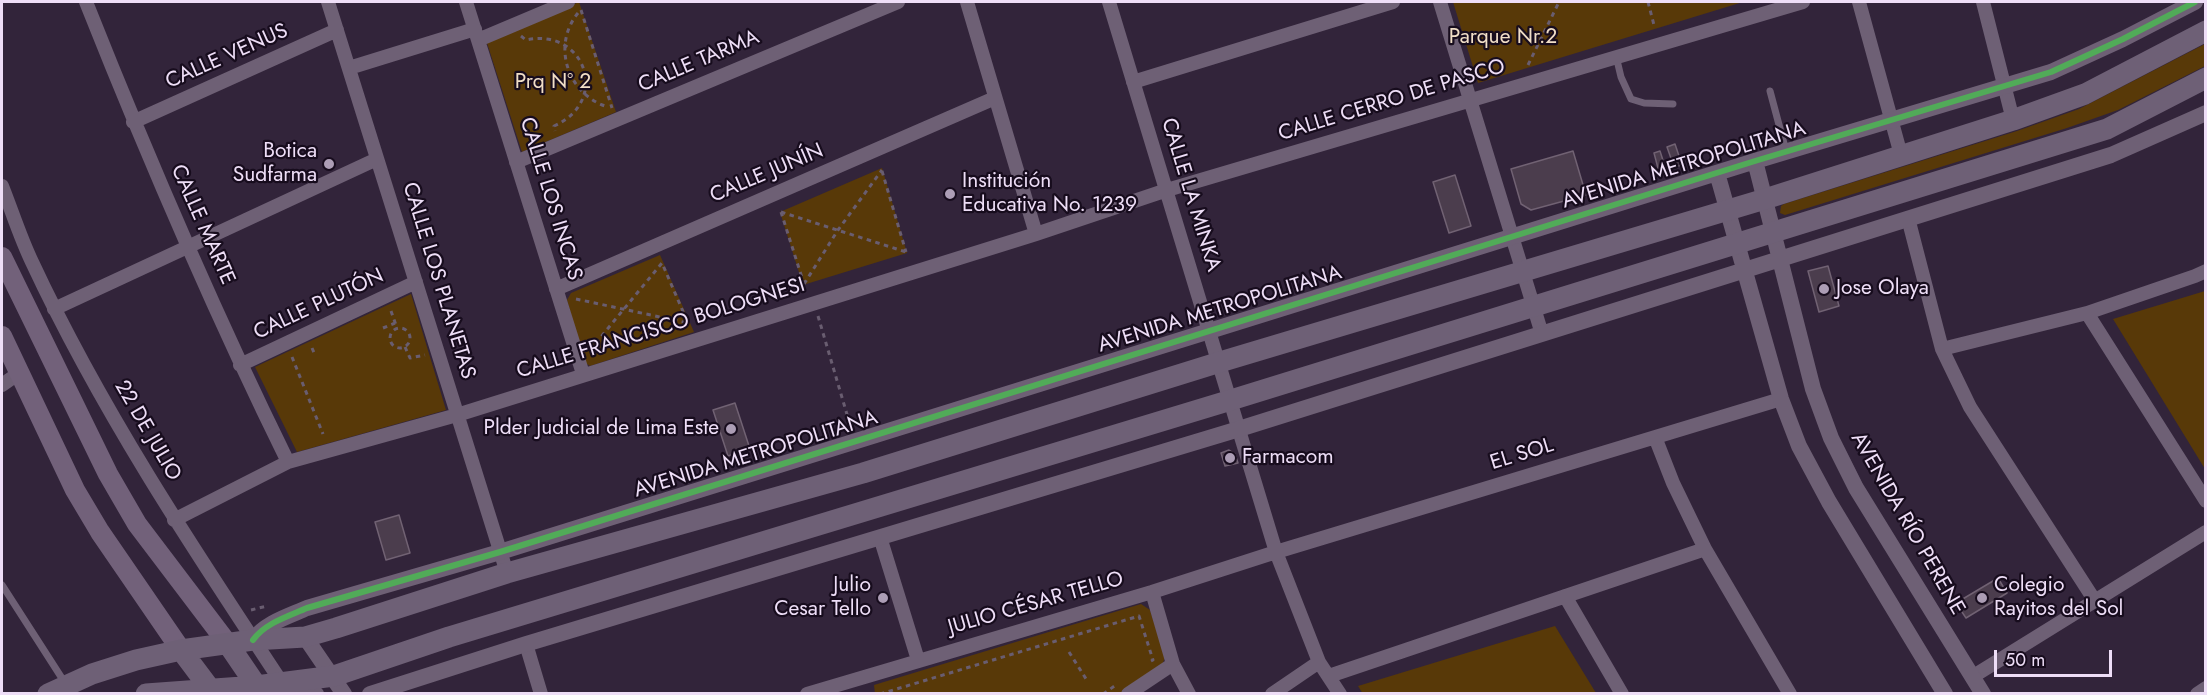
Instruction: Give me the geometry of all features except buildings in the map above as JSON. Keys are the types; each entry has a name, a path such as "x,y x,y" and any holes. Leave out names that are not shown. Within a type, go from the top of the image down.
{"main road":[{"name":"AVENIDA METROPOLITANA","path":"57,690 92,674 136,660 181,650 253,640 305,637 507,573 863,473 1220,362 1765,199 2013,120 2085,94 2205,31"},
{"path":"146,693 259,689 282,683 339,685 449,637 1231,400 2107,129 2205,78"},
{"path":"2,257 108,474 138,524 259,689"},
{"path":"2,336 75,490 100,532 181,650 206,692"}],"street":[{"name":"CALLE MARTE","path":"88,2 133,122 240,365 288,462"},
{"name":"CALLE LOS PLANETAS","path":"328,2 507,573"},
{"name":"CALLE LOS INCAS","path":"466,2 583,374"},
{"path":"349,68 477,35 568,2"},
{"name":"CALLE TARMA","path":"516,162 898,2"},
{"path":"967,2 1036,234"},
{"name":"CALLE LA MINKA","path":"1109,2 1276,552 1318,663 1340,693"},
{"path":"1133,82 1393,2"},
{"path":"1440,2 1542,334"},
{"name":"CALLE CERRO DE PASCO","path":"1167,190 1803,2"},
{"path":"1859,2 1900,155"},
{"path":"1983,2 2013,120"},
{"name":"AVENIDA METROPOLITANA","path":"253,640 258,633 281,619 308,608 500,552 1786,151 2051,72 2123,39 2194,2"},
{"name":"CALLE VENUS","path":"133,122 337,30"},
{"name":"CALLE JUNÍN","path":"556,289 995,98"},
{"path":"370,693 1239,429 2111,155 2205,113"},
{"path":"54,309 377,159"},
{"name":"AVENIDA RÍO PERENE","path":"1755,161 1813,389 1831,438 1856,488 1983,693"},
{"path":"1717,173 1781,399 1799,446 1812,475 1945,693"},
{"name":"22 DE JULIO","path":"2,186 54,309 174,520 282,683"},
{"name":"CALLE FRANCISCO BOLOGNESI","path":"174,520 288,462 457,415 1036,234 1167,190"},
{"path":"1908,218 1942,349 1970,407 2095,601"},
{"path":"1942,349 2087,313 2205,271"},
{"name":"CALLE PLUTÓN","path":"240,365 416,282"},
{"path":"2087,313 2205,501"},
{"path":"2,385 19,374"},
{"name":"EL SOL","path":"1276,552 1781,399"},
{"path":"1655,437 1673,483 1705,549 1790,693"},
{"path":"1972,677 2205,532"},
{"path":"880,537 918,660"},
{"path":"1329,676 1705,549"},
{"name":"JULIO CÉSAR TELLO","path":"807,693 1152,592 1276,552"},
{"path":"1152,592 1173,664 1189,693"},
{"path":"1566,596 1622,693"},
{"path":"305,637 339,685"},
{"path":"526,644 541,693"},
{"path":"1272,693 1318,663"},
{"path":"1128,693 1173,664"},
{"path":"282,683 316,693"},
{"path":"2197,693 2205,688"}],"lane":[{"path":"1616,56 1621,77 1632,99 1644,103 1673,104"},
{"path":"1770,91 1786,151"},
{"path":"2,585 57,690"}],"path":[{"path":"1528,65 1559,2"},
{"path":"1648,2 1654,25"},
{"path":"581,10 613,108 593,101 571,77 565,56 565,46 570,26 581,10"},
{"path":"521,36 526,40 543,37 565,46 576,56 586,72 585,94 573,115 554,126 556,133"},
{"path":"838,230 781,212 804,284 838,230 882,170 906,252 838,230"},
{"path":"576,300 624,310 656,316 688,323 662,263 624,310 588,353"},
{"path":"814,304 855,441"},
{"path":"391,311 397,328"},
{"path":"383,328 395,323"},
{"path":"397,328 405,328 410,334 411,339 405,347 396,347 390,340 390,335 397,328"},
{"path":"405,347 410,358 427,355"},
{"path":"312,348 315,355"},
{"path":"292,357 323,434"},
{"path":"880,693 1139,616 1153,660"},
{"path":"1069,652 1088,682"}],"green space":[{"name":"Prq N° 2","path":"579,2 616,112 522,152 487,43"},
{"name":"Parque Nr.2","path":"1453,2 1743,2 1478,83"},
{"path":"2205,44 2205,66 2118,110 2067,128 1785,215 1780,213 1781,206 1784,204 2017,131 2079,109"},
{"path":"882,168 907,253 803,285 780,212"},
{"path":"660,255 694,332 590,366 584,362 567,300 571,293"},
{"path":"2205,291 2205,469 2113,319"},
{"path":"411,294 446,410 297,452 255,367"},
{"path":"1141,604 1150,610 1165,657 1160,671 1124,693 875,694 874,685"},
{"path":"1555,626 1596,693 1363,694 1358,686"}],"cycle path":[{"path":"253,640 264,629 307,608 500,552 1755,161 2051,72 2195,2"}],"place":[{"name":"Botica Sudfarma","path":"329,164"},
{"name":"Institución Educativa No. 1239","path":"950,194"},
{"name":"Jose Olaya","path":"1824,289"},
{"name":"Plder Judicial de Lima Este","path":"731,429"},
{"name":"Farmacom","path":"1230,458"},
{"name":"Julio Cesar Tello","path":"883,598"},
{"name":"Colegio Rayitos del Sol","path":"1982,598"}]}
